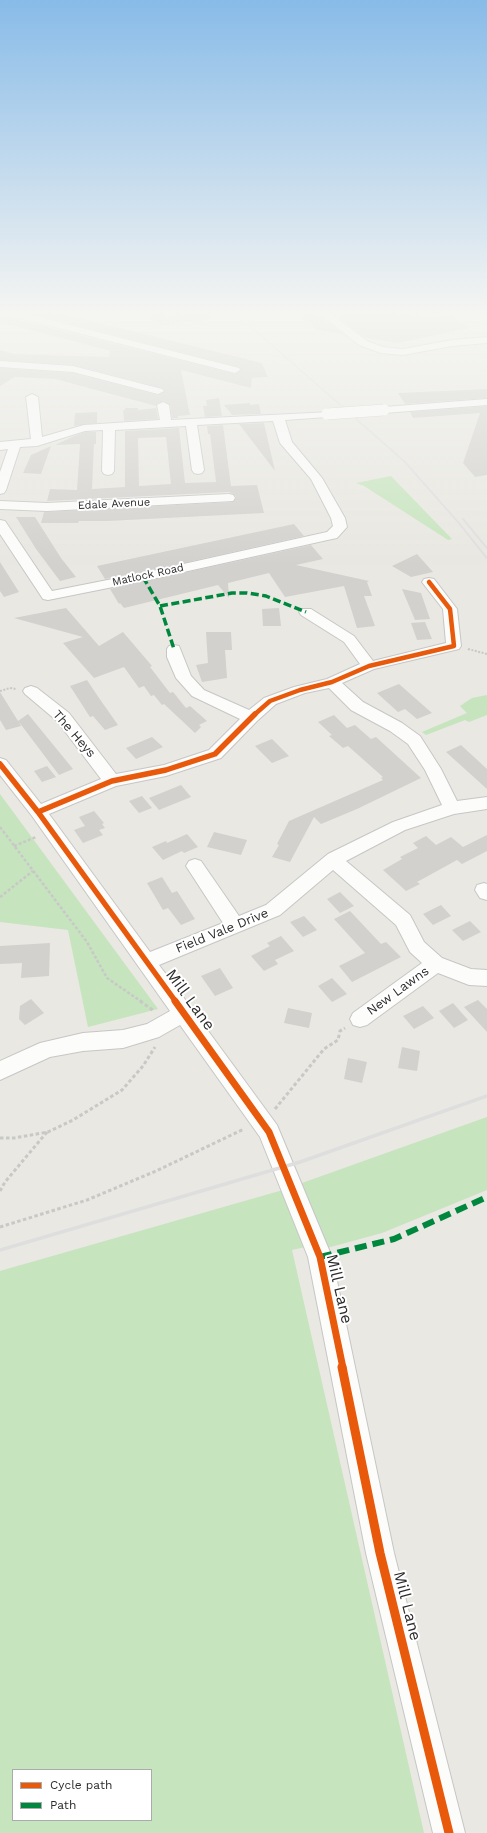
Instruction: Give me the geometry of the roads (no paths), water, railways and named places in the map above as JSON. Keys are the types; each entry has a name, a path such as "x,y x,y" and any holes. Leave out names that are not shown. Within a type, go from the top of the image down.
{"street":[{"path":"32,397 37,442"},
{"path":"0,446 37,442 84,428 327,414 487,402"},
{"path":"163,405 166,423"},
{"name":"Matlock Road","path":"0,524 48,596 332,535 340,527 338,518 316,478 286,443 278,417"},
{"path":"191,421 198,470"},
{"path":"108,471 109,426"},
{"path":"0,490 15,445"},
{"name":"Edale Avenue","path":"0,505 47,507 229,498"},
{"path":"38,812 112,781 166,770 215,754 251,717 270,701 300,690 332,682 369,666 454,646 450,609 429,582"},
{"path":"306,612 349,639 369,666"},
{"path":"174,649 175,657 184,678 198,693 251,717"},
{"path":"332,682 357,706 396,727 414,740 433,770 452,808"},
{"name":"The Heys","path":"31,691 63,717 112,781"},
{"name":"Mill Lane","path":"0,764 38,812 146,962 177,1018 269,1132 320,1257 380,1553 449,1833"},
{"name":"Field Vale Drive","path":"146,962 273,910 334,859 400,826 452,808 487,803"},
{"path":"334,859 343,870 403,920 417,947 435,963 470,977 487,978"},
{"path":"195,866 235,926"},
{"name":"New Lawns","path":"360,1019 426,972 435,963"},
{"path":"0,1071 47,1049 83,1042 123,1039 152,1031 177,1018"}],"railway":[{"path":"329,396 404,461 458,522 487,558"},
{"path":"463,519 487,548"},
{"path":"0,1250 300,1162 487,1096"}]}
